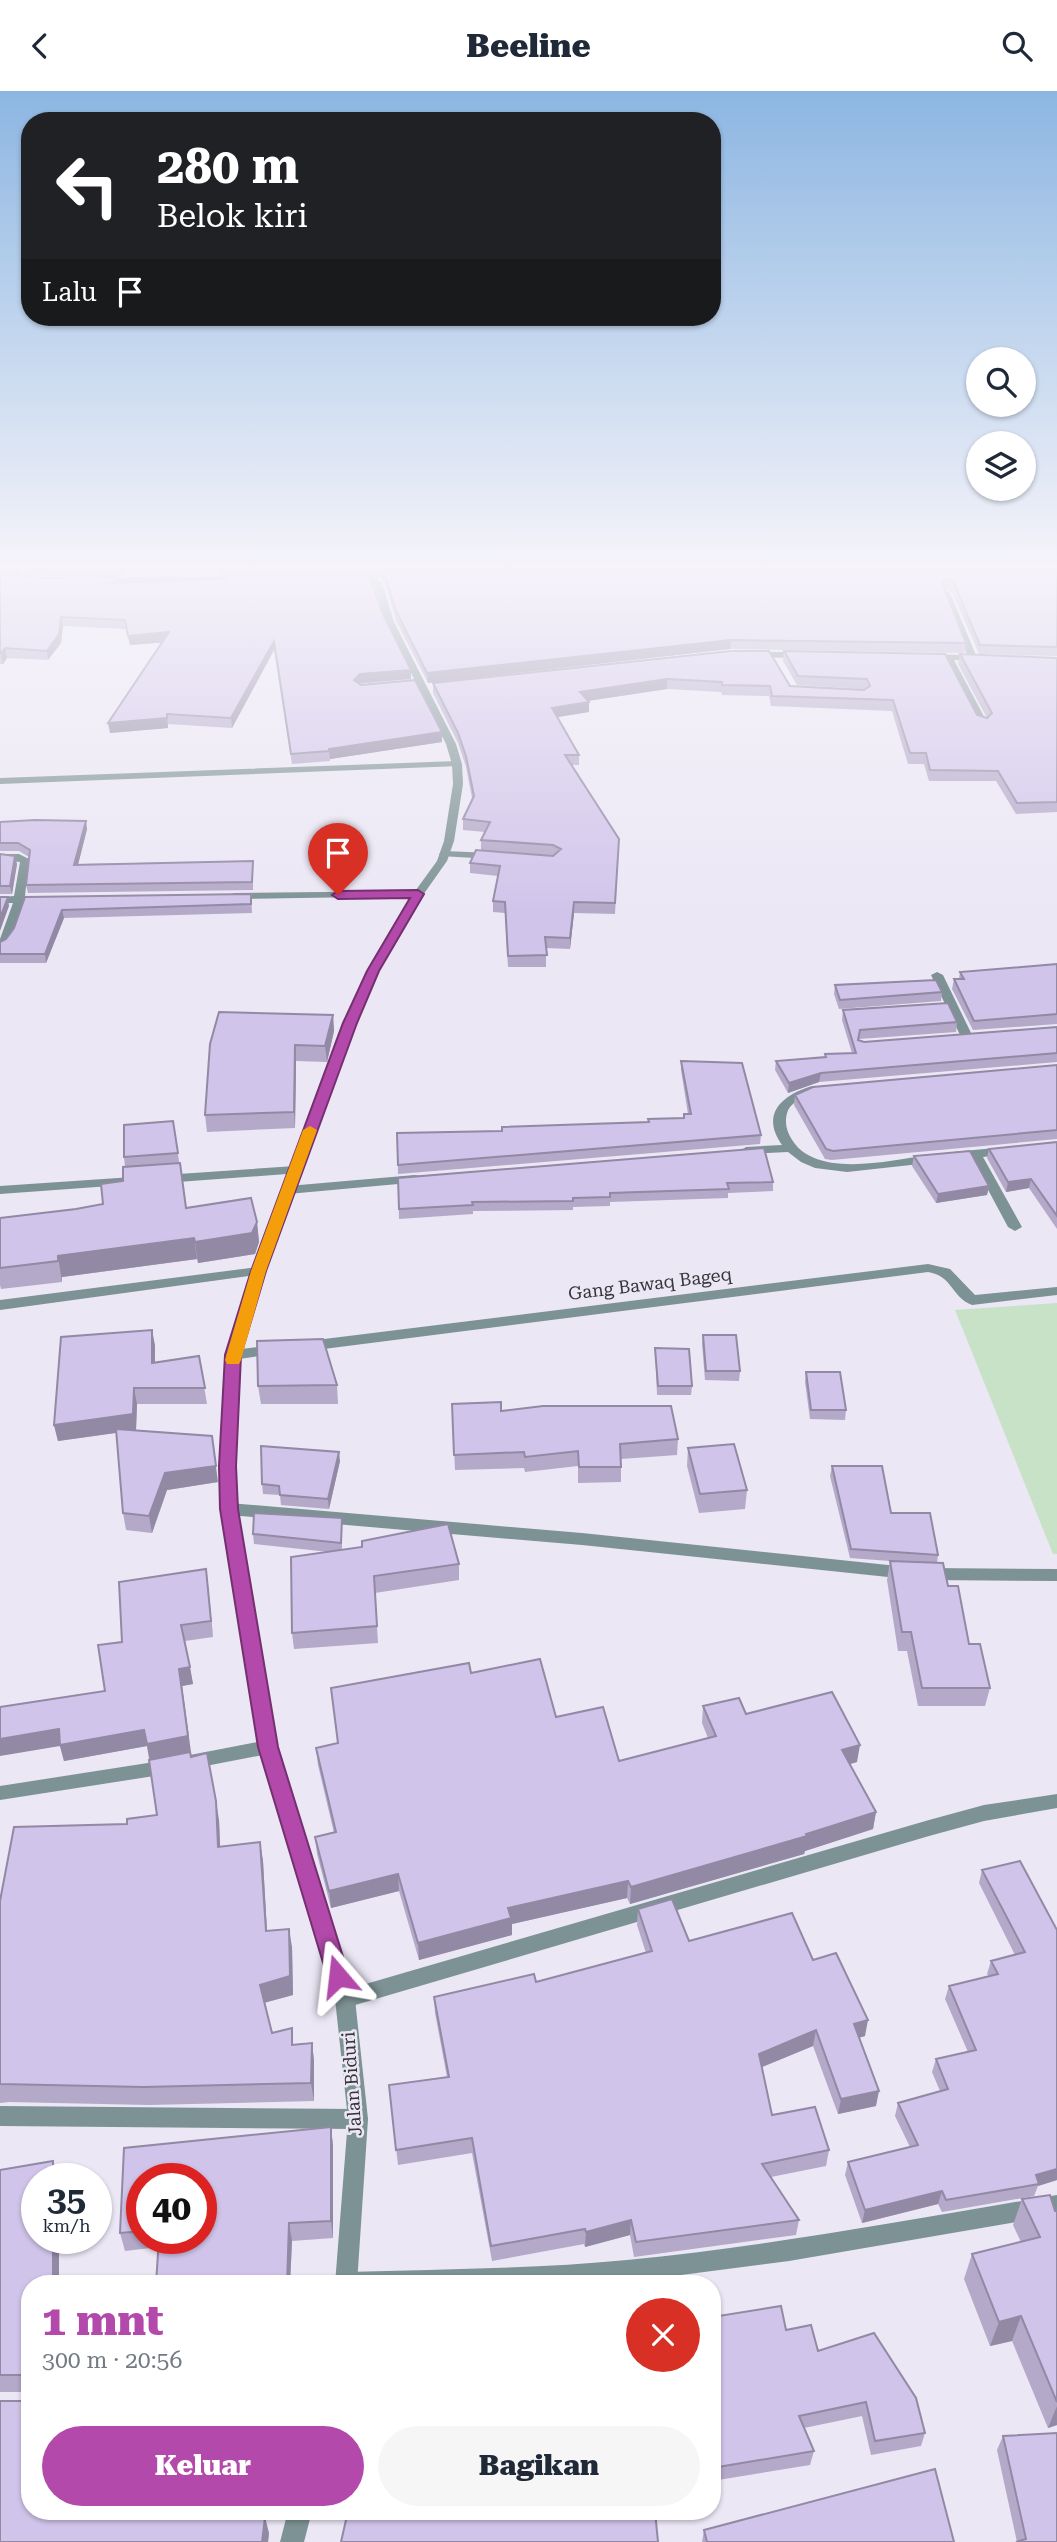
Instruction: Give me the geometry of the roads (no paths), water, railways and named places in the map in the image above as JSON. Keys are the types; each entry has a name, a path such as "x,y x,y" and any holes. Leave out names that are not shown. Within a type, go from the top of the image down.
{"street":[{"name":"Jalan Biduri","path":"347,2275 358,2119 345,1999 268,1747 229,1509 228,1434 233,1355 258,1271 350,1023 373,971 444,854 454,822 457,764 451,744 421,683"},
{"path":"961,683 983,724"},
{"path":"0,781 457,764"},
{"path":"444,854 499,857"},
{"path":"0,857 24,859 19,899 6,938 0,946"},
{"path":"225,896 418,894"},
{"path":"0,900 60,898"},
{"path":"937,975 967,1037"},
{"path":"938,1007 952,1006"},
{"path":"820,1089 788,1099 777,1119 790,1147 814,1163 847,1167 1016,1149"},
{"path":"734,1152 790,1147"},
{"path":"975,1154 1016,1227"},
{"path":"0,1190 295,1171"},
{"path":"288,1190 427,1178"},
{"name":"Gang Bawaq Bageq","path":"233,1355 928,1268 949,1273 956,1279 964,1296 972,1300 1057,1291"},
{"path":"0,1305 258,1271"},
{"path":"229,1509 582,1539 906,1573 1057,1575"},
{"path":"0,1793 151,1770 268,1747"},
{"path":"345,1999 929,1828 984,1813 1057,1801"},
{"path":"0,2116 358,2119"},
{"path":"575,2275 750,2256 1057,2205"},
{"path":"292,2542 298,2520"}]}
